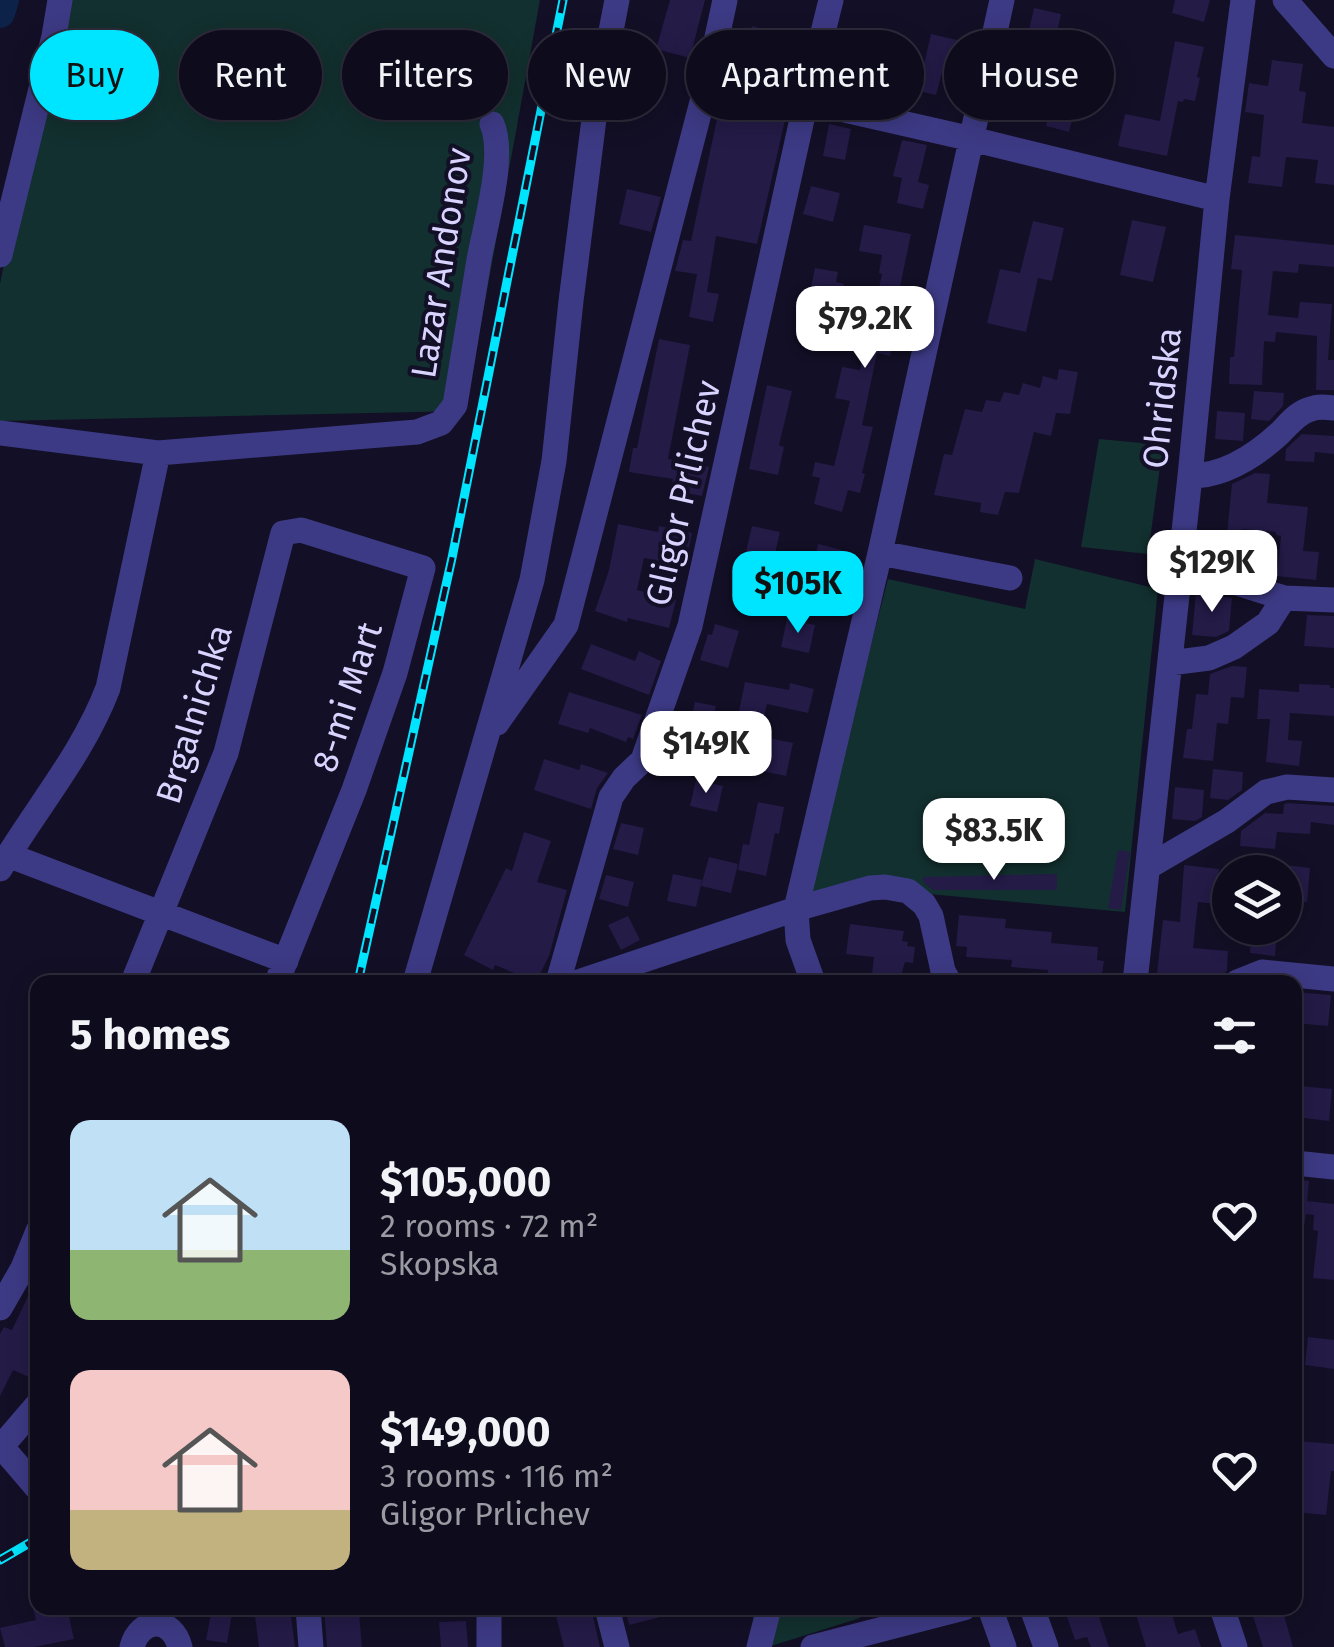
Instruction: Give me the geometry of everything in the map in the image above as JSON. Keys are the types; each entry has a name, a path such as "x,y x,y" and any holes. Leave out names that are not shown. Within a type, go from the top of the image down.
{"street":[{"path":"0,255 60,0"},
{"path":"417,975 532,580 554,462 594,119 617,0"},
{"path":"719,30 725,0"},
{"name":"Gligor Prlichev","path":"824,30 831,0"},
{"path":"810,975 798,940 796,909 880,553 1002,0"},
{"name":"Ohridska","path":"1135,975 1217,199 1242,0"},
{"path":"1284,0 1334,56"},
{"path":"490,725 500,722 566,626 697,120"},
{"name":"Gligor Prlichev","path":"560,975 610,797 644,760 690,626 802,120"},
{"path":"887,120 1217,199"},
{"name":"Lazar Andonov","path":"0,433 158,454 417,432 441,423 455,405 491,194 496,146 492,124"},
{"path":"1190,476 1225,471 1268,444 1304,411 1334,408"},
{"path":"158,454 108,688 98,715 4,862 160,912 282,972"},
{"name":"8-mi Mart","path":"282,972 354,790 395,673 423,568 300,530 283,534"},
{"name":"Brgalnichka","path":"136,975 226,753 283,534"},
{"path":"880,553 1010,578"},
{"path":"1180,574 1234,582 1284,598 1334,600"},
{"path":"1170,663 1209,658 1234,647 1268,623 1284,598"},
{"path":"1148,867 1228,821 1266,792 1287,787 1334,790"},
{"path":"608,975 796,909 885,887 908,891 924,904 931,916 945,975"},
{"path":"1254,975 1293,975"},
{"path":"1302,976 1334,979"},
{"path":"1302,1164 1334,1167"},
{"path":"0,1308 30,1272"},
{"path":"30,1413 1,1447 30,1479"},
{"path":"308,1615 310,1647"},
{"path":"489,1647 490,1615"},
{"path":"609,1615 618,1647"},
{"path":"759,1647 767,1615"},
{"path":"813,1647 858,1641 942,1615"},
{"path":"993,1615 1004,1647"},
{"path":"1035,1615 1046,1647"},
{"path":"1224,1615 1235,1647"}],"green space":[{"path":"57,0 540,0 535,30 528,30 528,66 465,411 0,421 0,284 33,120 159,120 159,30 51,30"},
{"path":"1099,439 1163,445 1148,554 1081,547"},
{"path":"1035,559 1158,589 1125,912 918,893 806,896 888,579 1025,609"},
{"path":"776,1615 859,1615 860,1618 771,1646"}],"building":[{"path":"670,0 705,0 697,30 686,30 686,57 666,52 666,30 661,30"},
{"path":"1175,0 1210,0 1204,22 1172,13"},
{"path":"1034,8 1061,14 1058,30 1029,30"},
{"path":"931,34 944,37 944,69 936,95 924,92 924,64"},
{"path":"1175,41 1204,47 1195,101 1178,101 1167,156 1118,146 1125,114 1160,121"},
{"path":"1272,60 1303,64 1299,91 1306,92 1302,123 1334,127 1334,185 1315,183 1318,160 1286,157 1282,187 1248,183 1252,156 1260,157 1264,115 1245,112 1249,83 1268,86"},
{"path":"717,120 785,120 757,244 716,236 707,292 719,294 713,322 689,317 697,274 675,271 683,240 691,241"},
{"path":"1039,120 1072,120 1069,132 1046,126 1047,122"},
{"path":"829,124 851,129 845,160 823,156"},
{"path":"902,140 927,145 918,182 929,185 923,209 897,203 902,178 893,176"},
{"path":"811,186 840,193 833,222 803,214"},
{"path":"627,189 661,197 651,232 619,224"},
{"path":"1132,220 1166,227 1153,282 1120,275"},
{"path":"1033,221 1064,228 1052,281 1038,278 1026,332 987,323 1000,269 1020,273"},
{"path":"864,225 911,234 897,301 903,302 890,356 877,353 862,425 873,427 862,473 865,474 860,493 848,490 842,512 814,504 820,478 812,476 815,462 834,466 850,401 835,398 842,367 860,370 882,274 882,255 859,251"},
{"path":"1235,235 1334,245 1334,267 1299,264 1298,273 1273,271 1268,315 1298,318 1300,302 1332,304 1328,360 1334,360 1334,390 1316,390 1317,336 1276,332 1275,342 1264,341 1262,385 1229,384 1242,270 1231,269"},
{"path":"815,268 838,272 836,282 844,284 834,346 796,337 802,311 806,312"},
{"path":"659,339 690,345 668,459 709,467 702,496 670,490 673,479 629,472"},
{"path":"1059,369 1078,372 1070,414 1056,413 1051,436 1034,432 1019,493 1005,492 998,515 980,512 981,503 934,495 944,454 952,455 965,409 982,412 986,400 1000,402 1004,392 1019,395 1023,383 1040,388 1043,376 1057,380"},
{"path":"767,385 792,391 779,445 784,447 778,475 749,469"},
{"path":"1254,391 1284,393 1283,406 1269,421 1251,419"},
{"path":"1217,411 1245,413 1243,441 1215,439"},
{"path":"1302,434 1334,436 1334,454 1315,452 1314,462 1285,461 1286,449"},
{"path":"1255,473 1270,474 1267,503 1308,507 1303,551 1319,552 1316,580 1277,576 1281,536 1276,532 1242,529 1238,566 1203,561 1205,542 1226,544 1232,484"},
{"path":"618,524 658,532 659,526 692,533 685,566 644,558 637,590 676,600 669,628 628,618 627,622 595,611 609,570"},
{"path":"752,526 780,532 766,592 738,586"},
{"path":"818,544 842,550 832,599 807,594"},
{"path":"1196,593 1232,598 1229,631 1216,637 1192,635"},
{"path":"1307,615 1334,616 1334,648 1304,646"},
{"path":"787,619 815,625 809,653 781,647"},
{"path":"715,624 739,631 728,668 700,660"},
{"path":"591,644 635,661 639,651 661,661 649,695 581,669"},
{"path":"1232,666 1247,667 1244,698 1231,697 1228,724 1217,723 1213,761 1183,758 1187,729 1192,729 1196,694 1208,695 1210,674"},
{"path":"745,682 789,690 790,683 814,689 808,713 767,704 764,716 739,711"},
{"path":"1299,684 1334,688 1334,716 1290,713 1288,740 1302,741 1299,766 1266,762 1270,719 1257,719 1259,689 1299,692"},
{"path":"569,692 642,715 633,739 628,737 626,742 590,728 588,733 558,724"},
{"path":"695,702 716,706 708,737 688,732"},
{"path":"763,737 793,743 786,776 757,770"},
{"path":"544,759 579,770 581,764 608,773 597,788 591,809 534,790"},
{"path":"1213,769 1243,772 1242,790 1228,800 1210,798"},
{"path":"696,780 723,786 717,812 690,806"},
{"path":"1175,787 1204,790 1202,817 1195,821 1172,819"},
{"path":"758,802 784,807 766,876 738,870 743,844 749,845"},
{"path":"1284,804 1334,806 1334,825 1311,822 1310,834 1277,832 1275,849 1240,846 1241,831 1265,813 1283,814"},
{"path":"621,823 644,828 638,855 613,849"},
{"path":"524,832 551,841 537,882 567,890 549,956 540,975 519,975 495,965 493,970 464,955 506,868 512,871"},
{"path":"1118,850 1130,852 1121,910 1108,908"},
{"path":"709,857 738,864 731,893 701,886"},
{"path":"1184,865 1212,868 1212,904 1198,902 1193,948 1228,951 1224,975 1157,975 1163,920 1180,922"},
{"path":"1302,867 1310,868 1307,902 1302,902"},
{"path":"673,874 702,880 696,907 667,901"},
{"path":"1057,874 1057,890 933,890 923,882 923,877"},
{"path":"606,875 634,882 628,907 599,899"},
{"path":"959,915 1006,919 1005,928 1052,932 1051,943 1098,947 1097,960 1104,961 1102,974 1057,975 1048,970 1011,967 1012,960 966,957 967,947 956,946"},
{"path":"628,916 640,940 621,950 608,925"},
{"path":"850,924 904,931 902,941 915,947 913,963 905,962 901,975 872,975 874,957 846,954"},
{"path":"1251,945 1276,945 1275,956 1250,953"},
{"path":"1302,993 1331,995 1328,1026 1302,1024"},
{"path":"1302,1086 1332,1089 1329,1121 1302,1118"},
{"path":"1302,1180 1309,1181 1307,1201 1334,1204 1334,1280 1313,1278 1318,1231 1313,1230 1314,1215 1306,1214 1304,1226"},
{"path":"30,1292 30,1377 13,1370 0,1396 0,1334 4,1327 12,1330"},
{"path":"1308,1337 1334,1340 1334,1369 1305,1365"},
{"path":"1302,1441 1334,1444 1334,1471 1326,1515 1302,1513"},
{"path":"35,1615 69,1615 74,1639 34,1647 5,1647 0,1628 36,1620"},
{"path":"211,1615 232,1615 227,1643 206,1640"},
{"path":"255,1615 291,1615 295,1647 259,1647"},
{"path":"325,1615 359,1615 362,1647 327,1647"},
{"path":"556,1615 593,1615 600,1647 564,1647"},
{"path":"627,1615 668,1615 629,1625"},
{"path":"1066,1615 1098,1615 1109,1647 1091,1647 1087,1637 1075,1640"},
{"path":"1136,1615 1172,1615 1178,1634 1195,1629 1201,1647 1146,1647"},
{"path":"1253,1615 1284,1615 1293,1647 1263,1647"},
{"path":"466,1621 468,1647 441,1647 439,1622"}],"waterway":[{"path":"0,13 4,0"}],"railway":[{"path":"360,975 452,558 563,0"},
{"path":"0,1560 30,1543"}]}
